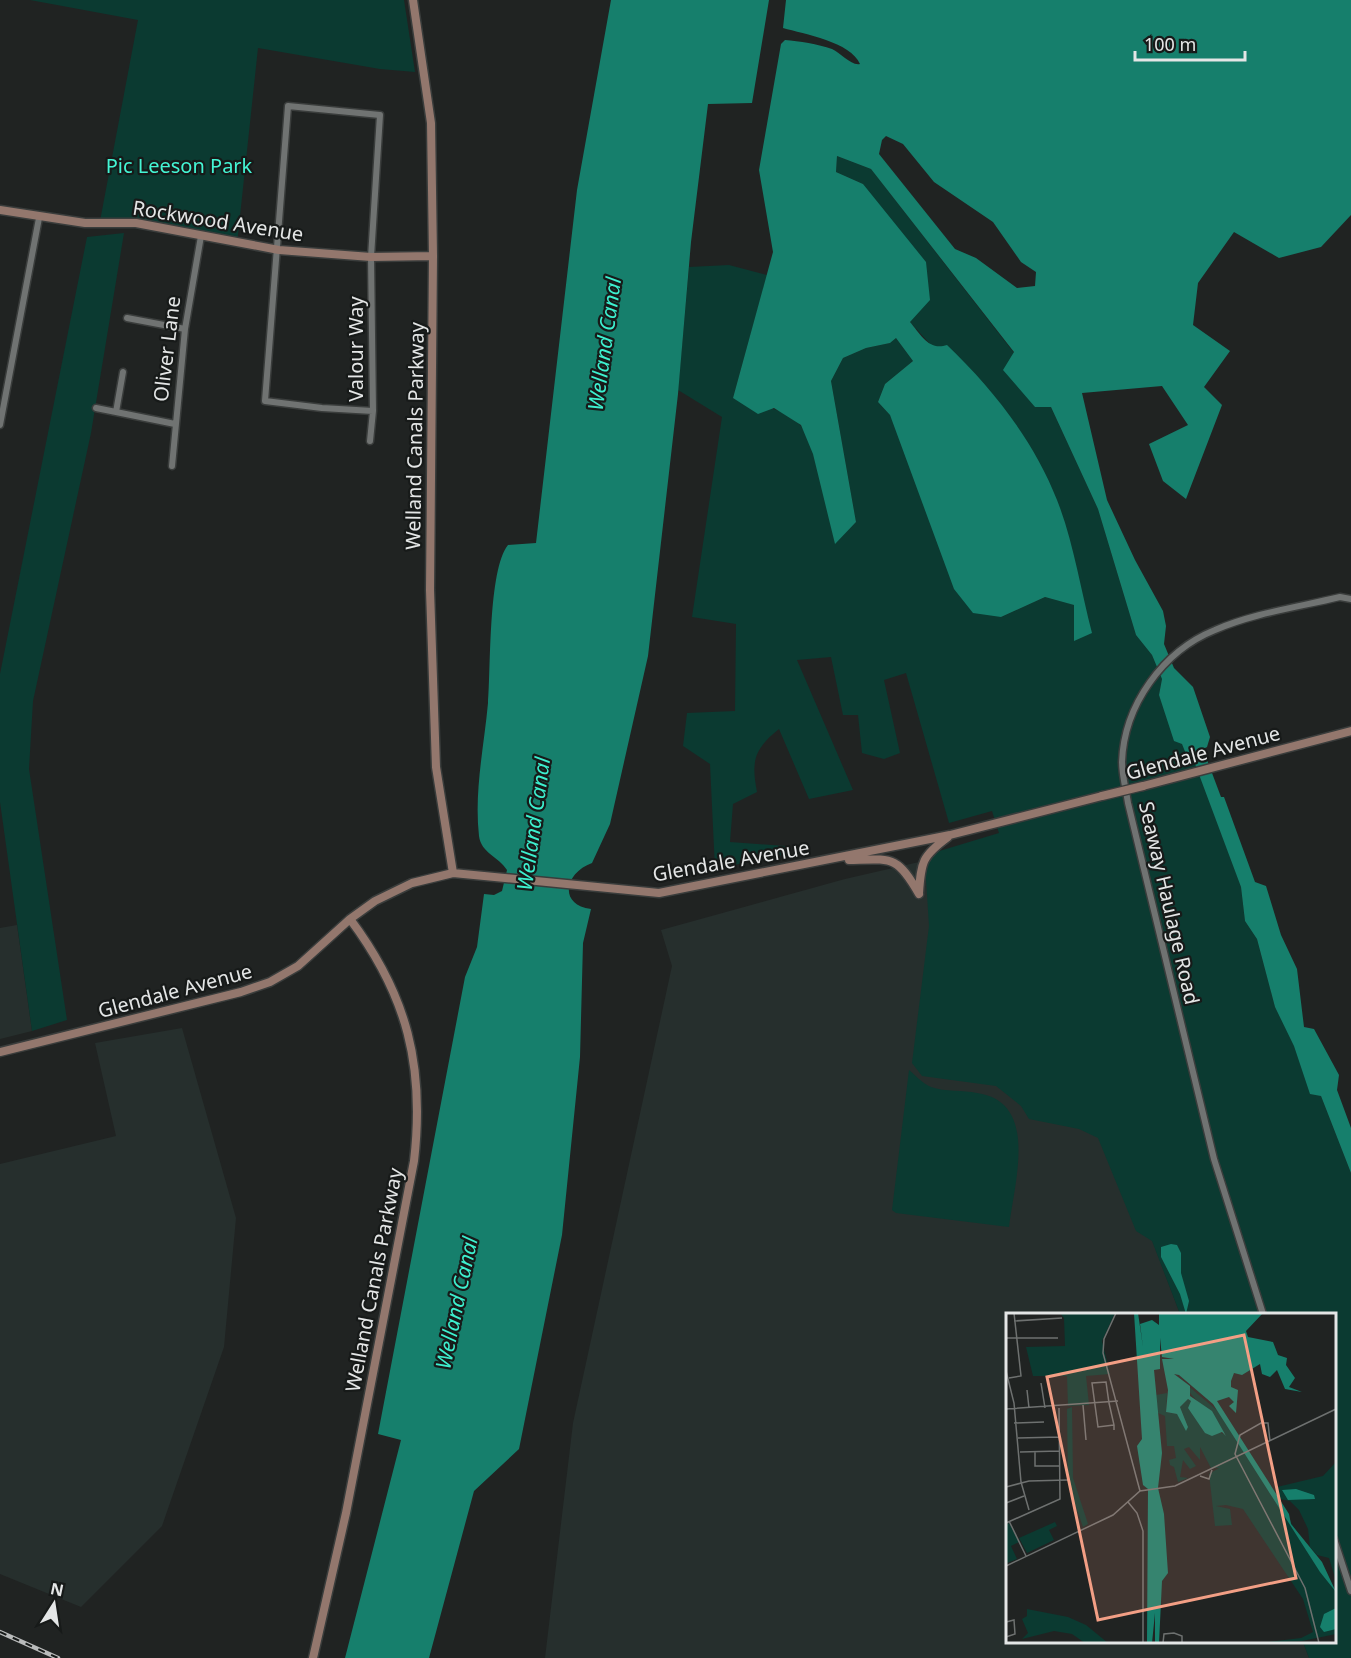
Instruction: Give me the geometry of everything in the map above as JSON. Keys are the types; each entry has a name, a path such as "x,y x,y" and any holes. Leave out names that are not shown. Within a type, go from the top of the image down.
{"main road":[{"name":"Welland Canals Parkway","path":"412,0 431,123 433,256 430,590 436,767 453,873"},
{"name":"Rockwood Avenue","path":"0,210 39,218 103,225 136,223 279,250 371,257 433,256"},
{"name":"Glendale Avenue","path":"0,1052 241,993 270,982 298,966 350,919 393,891 453,873 575,887 659,893 950,835 1351,731"},
{"path":"831,860 895,862 903,867 919,894 922,863 927,852 950,835"},
{"name":"Welland Canals Parkway","path":"313,1658 346,1513 414,1161 418,1122 417,1081 404,1014 379,960 350,919"}],"street":[{"name":"Valour Way","path":"279,250 288,106 380,115 371,257 373,411 370,441"},
{"path":"0,425 39,218"},
{"name":"Oliver Lane","path":"172,466 184,329 201,236"},
{"path":"279,250 265,400 322,408 373,411"},
{"path":"127,318 184,329"},
{"path":"116,412 123,372"},
{"path":"96,408 175,423"},
{"name":"Seaway Haulage Road","path":"1263,1313 1211,1148 1128,803 1122,762 1130,721 1137,701 1154,677 1181,649 1214,630 1254,618 1340,597 1351,598"},
{"path":"1336,1542 1351,1591"}],"shaded area":[{"path":"1002,843 1180,1313 1006,1313 1006,1643 1303,1643 1309,1658 545,1658 573,1423 672,966 661,930 845,879"},
{"path":"17,925 32,1031 0,1039 0,928"},
{"path":"182,1028 236,1218 224,1347 162,1526 81,1607 0,1574 0,1164 116,1136 95,1043"}],"green space":[{"name":"Pic Leeson Park","path":"30,0 404,0 415,72 380,69 258,48 237,244 100,221 138,20"},
{"path":"837,156 871,169 1014,353 1035,407 1051,407 1098,509 1136,635 1152,655 1162,679 1159,695 1182,744 1191,752 1210,801 1241,887 1245,921 1257,939 1275,1007 1321,1096 1351,1173 1351,1658 1309,1658 1303,1643 1336,1643 1336,1313 1180,1313 1152,1241 1136,1231 1098,1138 1079,1129 1029,1119 1021,1106 996,1086 922,1076 912,1063 929,926 925,863 928,856 936,852 999,833 992,811 949,823 906,673 884,680 900,753 884,759 862,753 858,715 843,715 831,657 797,660 853,790 809,799 779,729 764,743 756,756 754,772 757,792 733,804 730,842 785,846 787,854 715,869 710,764 683,746 687,713 735,711 736,624 692,617 722,417 678,390 689,267 729,265 767,275 733,398 779,411 801,426 817,466 835,543 856,522 831,381 843,358 866,348 890,343 896,338 913,361 885,384 878,402 890,415 1001,617 1045,597 1075,605 1092,633 938,348 931,345 910,322 863,184 836,172"},
{"path":"124,233 91,433 33,701 29,769 67,1020 32,1031 0,802 0,674 87,237"},
{"path":"909,1070 931,1087 977,1093 997,1100 1009,1112 1016,1128 1019,1147 1009,1227 896,1213 892,1210"}],"water":[{"name":"Welland Canal","path":"611,0 769,0 752,103 708,104 691,242 678,394 648,656 610,824 592,863 576,873 569,888 573,901 591,909 583,943 580,1057 562,1235 519,1449 474,1491 429,1658 345,1658 401,1440 378,1434 465,977 477,947 484,894 494,895 502,891 507,870 480,842 478,819 494,597 497,575 508,545 536,543 577,190"},
{"path":"786,0 1351,0 1351,215 1321,247 1279,258 1234,232 1198,283 1193,325 1230,351 1204,387 1222,405 1186,499 1163,481 1149,444 1188,425 1162,386 1082,393 1107,500 1135,560 1163,611 1166,626 1164,644 1174,668 1193,687 1210,737 1207,747 1203,749 1221,797 1224,797 1255,882 1266,886 1281,935 1297,969 1304,1027 1314,1029 1339,1075 1337,1090 1351,1128 1351,1173 1321,1096 1310,1094 1294,1046 1275,1007 1257,939 1245,921 1241,887 1191,753 1186,754 1182,744 1174,741 1159,695 1162,679 1152,655 1136,635 1098,509 1051,407 1035,407 1003,370 1014,352 871,169 837,156 836,172 863,184 926,262 930,300 910,322 930,344 947,345 980,379 1011,417 1037,457 1063,515 1092,633 1074,641 1074,605 1045,597 1001,617 973,613 954,589 890,415 878,402 885,384 913,361 896,338 890,343 866,348 843,358 831,381 856,522 835,544 813,454 801,425 774,408 758,414 733,398 773,252 759,170 781,44 785,40 821,46 832,49 853,63 860,64 855,56 837,45 783,28","holes":["886,136 903,144 934,182 993,222 1021,262 1036,272 1035,286 1017,288 976,258 955,249 879,154 882,140"]},
{"path":"1177,1245 1181,1253 1181,1273 1189,1301 1186,1313 1180,1294 1161,1257 1161,1247"}],"railway":[{"path":"0,1632 58,1658"}]}
